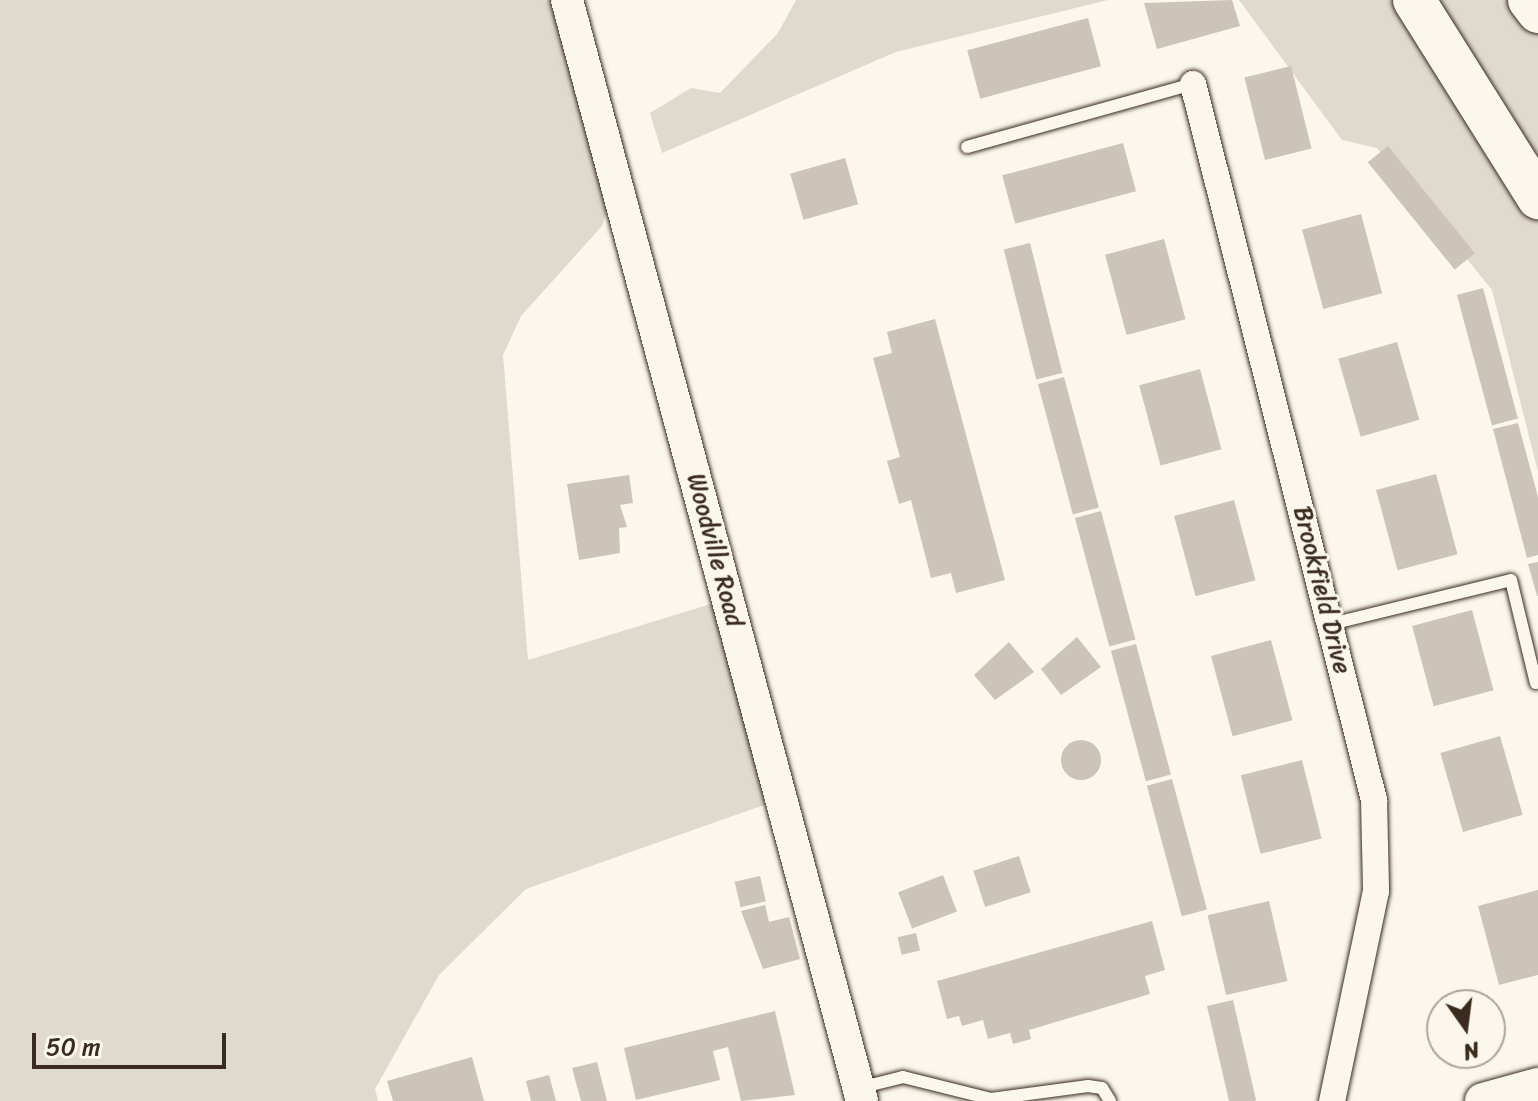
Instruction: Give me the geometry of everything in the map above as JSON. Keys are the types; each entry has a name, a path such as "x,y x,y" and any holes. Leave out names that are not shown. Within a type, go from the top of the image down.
{"highway":[{"path":"1414,0 1538,198"},
{"path":"1433,0 1538,143"},
{"path":"1529,0 1538,12"}],"main road":[{"path":"1483,1101 1538,1086"}],"street":[{"name":"Woodville Road","path":"567,0 860,1095"},
{"name":"Brookfield Drive","path":"1193,84 1331,624 1379,847 1332,1101"}],"lane":[{"path":"967,147 1193,84"},
{"path":"1331,624 1511,580 1536,683"},
{"path":"860,1095 903,1077 991,1099 1088,1086 1102,1088 1110,1101"}],"shaded area":[{"path":"0,0 557,0 609,202 602,226 521,316 503,355 528,660 714,603 770,803 526,889 439,975 375,1089 378,1101 0,1101"},
{"path":"796,0 1108,0 896,52 662,153 650,113 691,88 720,93 778,33"},
{"path":"1239,0 1538,0 1538,472 1492,290 1377,148 1342,140"}],"building":[{"path":"1232,0 1240,26 1157,49 1144,3"},
{"path":"1088,18 1101,66 980,99 967,50"},
{"path":"1291,66 1312,148 1265,160 1244,78"},
{"path":"1123,143 1136,191 1015,224 1002,175"},
{"path":"1388,146 1475,253 1455,270 1368,162"},
{"path":"845,158 858,204 803,220 790,174"},
{"path":"1361,214 1382,293 1323,309 1302,230"},
{"path":"1164,239 1185,319 1127,335 1105,255"},
{"path":"1030,243 1062,373 1036,380 1004,250"},
{"path":"1483,288 1518,418 1492,425 1457,295"},
{"path":"935,319 1005,580 956,593 951,573 931,578 911,500 899,504 887,461 900,457 873,358 892,353 887,332"},
{"path":"1397,342 1419,420 1361,437 1338,359"},
{"path":"1200,369 1221,449 1161,465 1139,385"},
{"path":"1064,377 1099,507 1073,514 1038,384"},
{"path":"1518,423 1538,497 1538,555 1527,558 1493,429"},
{"path":"1436,474 1457,554 1398,570 1376,490"},
{"path":"629,475 633,503 620,505 627,527 619,528 620,553 579,560 567,484"},
{"path":"1234,500 1255,580 1196,596 1174,516"},
{"path":"1101,511 1135,639 1109,646 1075,518"},
{"path":"1538,562 1538,596 1537,596 1528,564"},
{"path":"1472,610 1493,690 1434,706 1412,626"},
{"path":"1077,637 1101,667 1061,695 1041,669"},
{"path":"1271,640 1292,720 1233,736 1211,656"},
{"path":"1009,642 1034,672 995,700 974,675"},
{"path":"1136,644 1171,774 1146,781 1111,651"},
{"path":"1500,736 1523,815 1463,832 1440,753"},
{"path":"1081,740 1095,746 1101,760 1095,774 1081,780 1067,774 1061,760 1067,746"},
{"path":"1302,760 1322,839 1260,854 1241,775"},
{"path":"1172,779 1207,909 1182,916 1147,786"},
{"path":"1019,856 1031,892 985,907 973,871"},
{"path":"943,875 957,911 912,929 898,892"},
{"path":"760,876 766,901 741,907 735,882"},
{"path":"1538,890 1538,975 1499,985 1478,906"},
{"path":"1269,901 1287,981 1226,995 1208,915"},
{"path":"765,905 769,922 789,917 800,959 763,969 741,911"},
{"path":"1152,921 1165,970 1145,976 1150,994 1029,1030 1031,1039 1013,1044 1010,1033 988,1039 983,1020 962,1026 959,1016 947,1019 937,981"},
{"path":"916,933 920,951 902,955 897,937"},
{"path":"1233,1000 1254,1101 1229,1101 1207,1006"},
{"path":"775,1011 795,1095 741,1101 728,1047 713,1051 720,1080 636,1100 624,1048"},
{"path":"472,1057 484,1101 393,1101 387,1081"},
{"path":"597,1062 607,1101 581,1101 572,1068"},
{"path":"549,1075 556,1101 531,1101 526,1081"}]}
